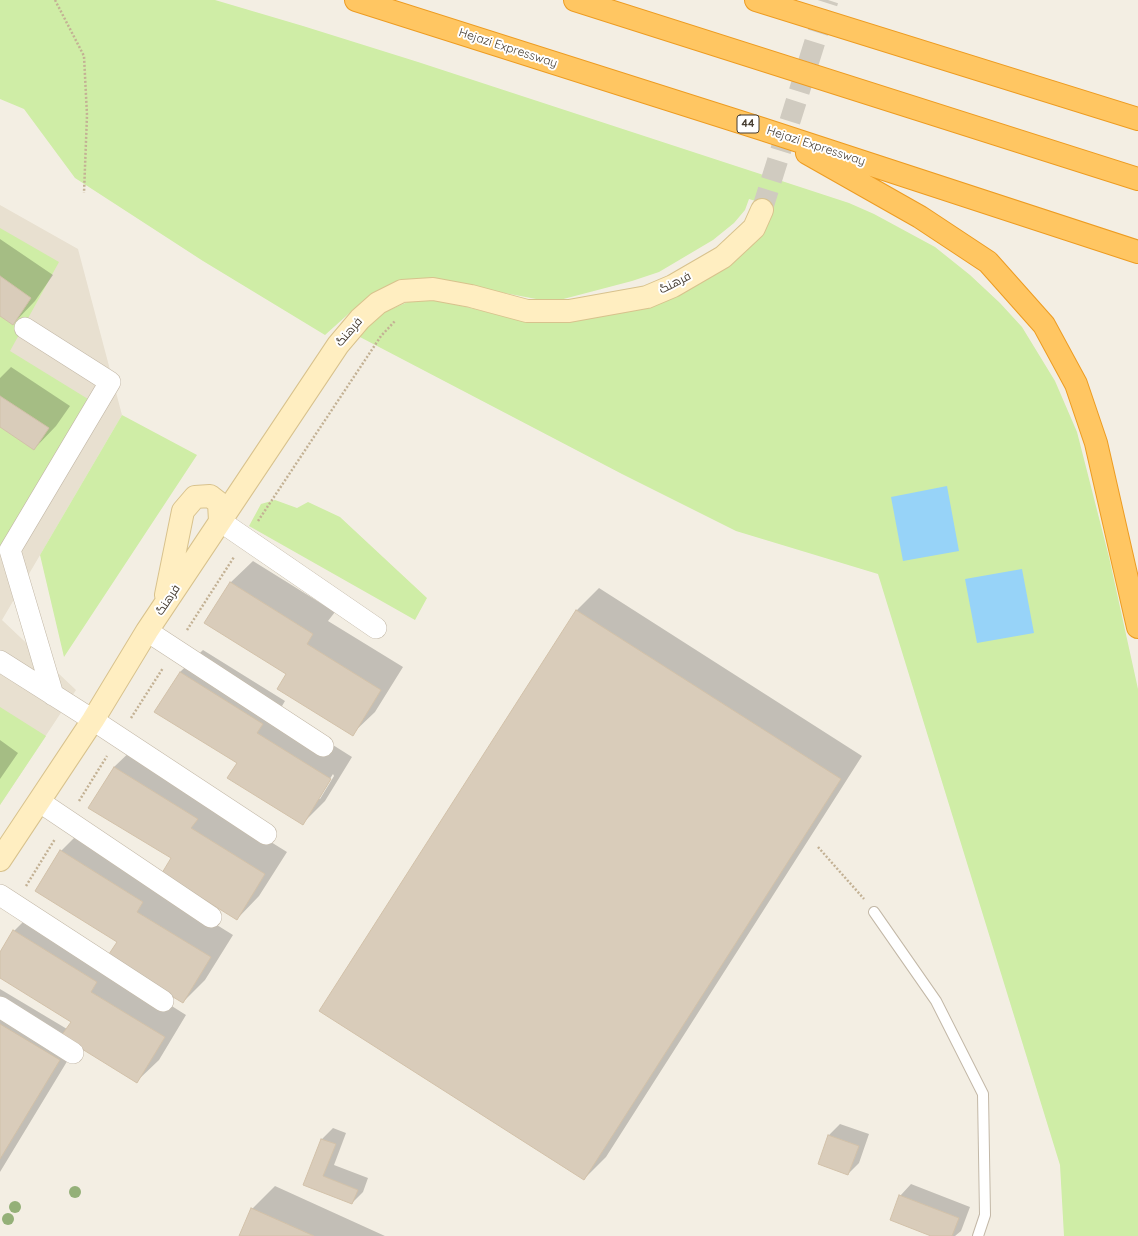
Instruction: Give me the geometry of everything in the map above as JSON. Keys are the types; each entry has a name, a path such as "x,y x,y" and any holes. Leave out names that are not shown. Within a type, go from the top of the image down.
{"highway":[{"name":"Hejazi Expressway","path":"356,0 762,128 1138,252"},
{"path":"575,0 1138,178"},
{"path":"756,0 1114,112 1138,118"},
{"path":"762,128 920,217 988,262 1044,325 1076,384 1096,443 1138,627"}],"street":[{"name":"فرهنگ","path":"0,860 40,802 93,720 147,631 338,345 360,319 378,303 402,291 433,289 471,296 527,311 569,311 647,297 673,286 723,257 754,228 762,210"},
{"path":"25,328 110,382 10,550 53,695"},
{"path":"164,606 183,511 195,497 210,496 219,503 220,521 376,628"},
{"path":"147,631 323,746"},
{"path":"0,661 120,737 266,834"},
{"path":"40,802 212,917"},
{"path":"7,900 164,1001"},
{"path":"0,1007 73,1053"}],"lane":[{"path":"874,912 936,1001 983,1094 986,1215 978,1236"}],"path":[{"path":"55,0 84,56 87,115 84,193"},
{"path":"7,900 67,820 246,539 372,349 381,336 400,316"},
{"path":"818,847 874,912"}],"shaded area":[{"path":"0,205 78,249 122,415 2,620 76,690 0,805"}],"green space":[{"path":"0,0 215,0 303,26 418,62 849,203 874,214 935,247 970,275 1000,303 1022,327 1055,381 1077,432 1109,557 1138,689 1138,1236 1064,1236 1060,1165 878,574 736,531 622,474 358,336 385,312 410,301 432,299 534,323 596,316 670,299 772,206 749,199 745,210 734,223 713,240 659,272 632,281 552,302 473,287 384,290 355,308 325,335 203,261 75,178 24,109 0,99"},
{"path":"0,228 59,262 10,351 88,399 0,547"},
{"path":"122,415 197,455 64,657 40,555"},
{"path":"275,500 297,508 308,502 340,517 427,598 415,620 249,526 261,504"},
{"path":"0,707 46,736 0,805"}],"water":[{"path":"947,486 959,551 903,561 891,497"},
{"path":"1022,569 1034,633 977,643 965,579"}],"building":[{"path":"0,276 31,298 13,325 0,316"},
{"path":"0,396 49,428 34,450 0,427"},
{"path":"230,582 313,634 307,644 381,690 353,736 277,689 286,674 204,623"},
{"path":"576,610 841,779 584,1180 319,1011"},
{"path":"180,672 263,724 257,733 331,779 303,825 227,778 237,763 154,712"},
{"path":"114,767 198,819 191,828 265,874 237,920 162,873 171,858 88,808"},
{"path":"60,850 143,902 137,912 211,957 183,1003 107,957 117,942 35,891"},
{"path":"13,930 97,982 91,992 165,1037 137,1083 61,1036 71,1022 0,978 0,952"},
{"path":"0,1024 60,1060 0,1159"},
{"path":"828,1135 859,1146 848,1175 818,1164"},
{"path":"321,1139 336,1144 323,1176 358,1190 352,1204 303,1185"},
{"path":"899,1195 959,1218 952,1236 931,1236 890,1220"},
{"path":"251,1208 314,1236 239,1236"}],"tunnel":[{"path":"762,210 828,0"}]}
